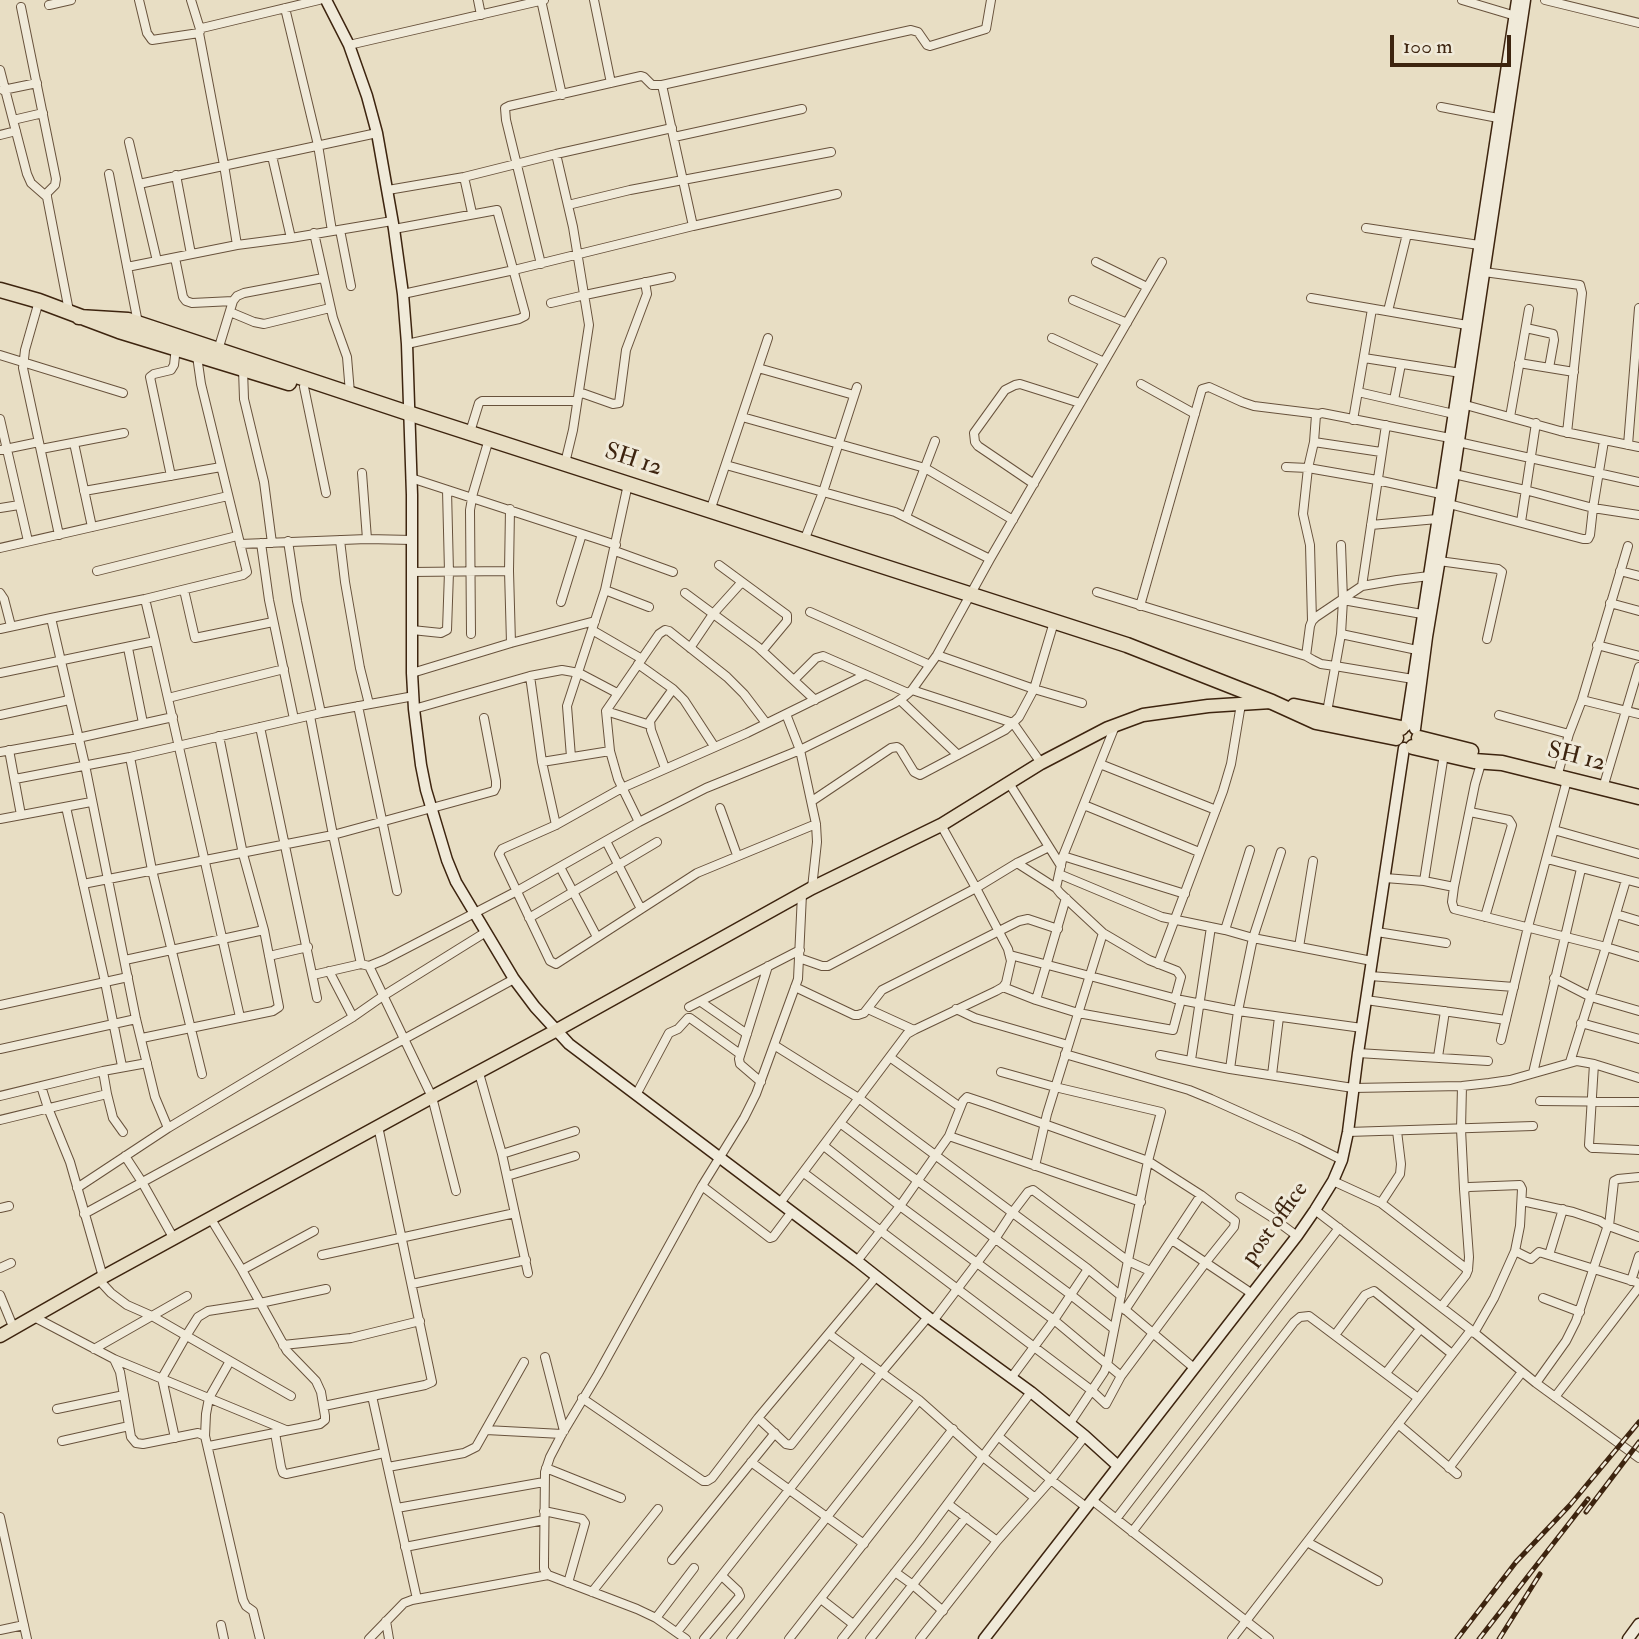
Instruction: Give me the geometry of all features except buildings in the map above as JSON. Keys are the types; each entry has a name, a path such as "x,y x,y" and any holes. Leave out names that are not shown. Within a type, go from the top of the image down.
{"highway":[{"name":"SH 12","path":"0,290 197,356 470,432 488,443 565,463 627,488 804,541 968,599"},
{"name":"SH 12","path":"74,314 138,323 350,393 409,417 488,443 1053,626 1127,645 1316,722 1408,736 1444,754 1483,758 1639,797"},
{"name":"SH 12","path":"1272,702 1326,712 1476,752 1483,758"}],"main road":[{"path":"0,1336 807,891 941,825 1041,763 1115,726 1143,715 1208,706 1272,702"}],"street":[{"path":"49,5 71,0"},
{"path":"139,0 147,33 152,40 199,31 319,0"},
{"path":"191,0 224,165 236,245"},
{"path":"326,0 360,72 377,133 393,225 407,344 414,709 421,765 447,860 456,882 514,979 535,1007 582,1055 720,1157 930,1319 1031,1392 1118,1466"},
{"path":"478,0 481,15"},
{"path":"349,45 542,0 562,95"},
{"path":"594,0 611,83"},
{"path":"541,264 506,120 506,108 509,106 641,76 652,85 662,85 911,30 918,32 930,46 986,29 990,0"},
{"path":"1462,0 1518,17"},
{"path":"1458,407 1484,272 1518,17 1517,0"},
{"path":"1408,736 1439,561 1441,494 1454,440 1467,325 1499,118 1518,17 1525,0"},
{"path":"1545,0 1639,23"},
{"path":"1599,12 1601,0"},
{"path":"21,7 57,179 47,197 74,314"},
{"path":"285,8 351,286"},
{"path":"0,69 2,90 29,179 47,197"},
{"path":"2,90 37,83"},
{"path":"662,85 693,226"},
{"path":"1441,107 1499,118"},
{"path":"387,190 464,177 556,154 802,109"},
{"path":"13,120 43,113"},
{"path":"0,135 16,131"},
{"path":"139,184 377,133"},
{"path":"129,142 157,261"},
{"path":"568,205 630,190 831,152"},
{"path":"556,154 578,255 589,325 573,430 565,463"},
{"path":"272,156 291,238"},
{"path":"109,174 138,323"},
{"path":"176,175 191,254"},
{"path":"464,177 472,213"},
{"path":"403,294 836,194"},
{"path":"127,267 236,245 497,210 525,313 522,318 407,344"},
{"path":"1366,228 1479,245"},
{"path":"314,233 330,308 346,357 350,393"},
{"path":"1388,311 1407,234"},
{"path":"174,258 186,301 233,301"},
{"path":"313,975 384,960 517,891 639,822 706,788 800,750 900,700 910,692 937,655 1162,261"},
{"path":"1096,262 1147,287"},
{"path":"1484,272 1580,285 1582,293 1567,433"},
{"path":"551,303 671,277"},
{"path":"218,350 233,301 237,296 323,278"},
{"path":"470,432 482,401 578,397 619,403 624,356 647,294 645,282"},
{"path":"1311,298 1467,325"},
{"path":"1073,300 1127,323"},
{"path":"39,301 23,362 59,535"},
{"path":"230,312 264,324 330,308"},
{"path":"1628,445 1636,399 1639,308"},
{"path":"1353,420 1372,309"},
{"path":"1510,416 1529,309"},
{"path":"1526,328 1553,334 1549,368"},
{"path":"710,511 768,338"},
{"path":"1052,338 1104,362"},
{"path":"170,476 150,377 171,370 176,347"},
{"path":"0,355 123,393"},
{"path":"0,629 145,599 246,574 201,384 197,356"},
{"path":"1364,358 1461,373"},
{"path":"1394,400 1401,363"},
{"path":"1519,363 1574,372"},
{"path":"758,368 855,391 823,492 804,541"},
{"path":"243,369 244,399 264,482 272,542"},
{"path":"1034,484 978,446 974,433 1005,390 1015,385 1020,384 1080,403"},
{"path":"1141,384 1195,414"},
{"path":"1140,606 1202,389 1207,386 1254,406 1386,425 1639,482"},
{"path":"303,387 326,493"},
{"path":"1358,392 1394,400 1510,416 1567,433 1639,447"},
{"path":"1306,656 1312,621 1310,545 1303,514 1314,442 1314,419 1319,414"},
{"path":"742,417 925,468 1013,520"},
{"path":"0,419 4,449 28,541"},
{"path":"1521,522 1536,424"},
{"path":"1362,586 1386,425"},
{"path":"4,449 74,443 124,433"},
{"path":"1408,736 1422,614 1441,520 1449,504 1454,474 1454,440"},
{"path":"1449,504 1588,539 1604,440"},
{"path":"906,517 935,441"},
{"path":"1314,442 1381,452"},
{"path":"74,443 92,527"},
{"path":"471,634 472,499 488,443"},
{"path":"726,465 881,507 990,559"},
{"path":"84,491 221,467"},
{"path":"1286,467 1308,468 1377,480 1441,494"},
{"path":"362,473 368,539"},
{"path":"1454,474 1593,508 1639,515"},
{"path":"411,478 583,534 673,572"},
{"path":"571,757 567,706 605,590 627,488"},
{"path":"412,630 441,633 447,630 447,491"},
{"path":"0,548 228,496"},
{"path":"0,508 19,505"},
{"path":"510,509 511,643"},
{"path":"1371,525 1441,520"},
{"path":"561,602 583,534"},
{"path":"97,571 239,540 261,543 412,540"},
{"path":"340,540 345,582 369,704"},
{"path":"288,541 297,601 321,713"},
{"path":"261,543 273,622 294,719"},
{"path":"1326,712 1341,634 1341,545"},
{"path":"1501,1040 1554,830 1569,734 1628,546"},
{"path":"1439,561 1502,572 1488,639"},
{"path":"719,565 784,612 788,618 762,651"},
{"path":"411,572 509,571"},
{"path":"1620,571 1639,576"},
{"path":"1312,621 1362,586 1429,576"},
{"path":"690,648 713,614 741,583"},
{"path":"184,590 195,638 273,622"},
{"path":"605,590 649,607"},
{"path":"1097,592 1306,656 1321,664 1413,679"},
{"path":"0,593 11,626"},
{"path":"685,593 762,651 815,700"},
{"path":"145,599 240,1017"},
{"path":"1343,600 1422,614"},
{"path":"1610,603 1639,611"},
{"path":"810,612 930,664"},
{"path":"51,618 85,765 136,1019 155,1097 168,1128"},
{"path":"412,673 511,643 594,626 673,689 690,707 714,746"},
{"path":"812,800 894,746 900,749 914,772 920,775 998,735 1019,717 1034,689 1053,626"},
{"path":"639,822 622,788 610,751 606,711 659,634 665,630 669,631 727,677 766,723"},
{"path":"1341,634 1417,650"},
{"path":"0,673 155,641"},
{"path":"1597,645 1639,656"},
{"path":"128,648 143,723"},
{"path":"937,655 1082,703"},
{"path":"794,680 816,658 824,656 910,692 1013,723 1041,763"},
{"path":"1603,788 1639,667"},
{"path":"168,698 284,669"},
{"path":"414,709 530,676 562,670 579,673 617,693"},
{"path":"816,824 697,873 556,964 550,961 499,858 499,851 556,825 622,788 786,714 864,675"},
{"path":"530,676 542,762 556,825"},
{"path":"665,768 650,725 653,716 673,689"},
{"path":"15,779 130,757 321,713 414,696"},
{"path":"0,715 69,700"},
{"path":"900,700 958,755"},
{"path":"1581,700 1639,714"},
{"path":"1158,964 1231,764 1241,704"},
{"path":"358,706 397,891"},
{"path":"606,711 650,725"},
{"path":"548,1575 544,1569 544,1482 550,1457 702,1186 744,1118 761,1082 795,987 807,891 817,842 812,800 800,750 786,714"},
{"path":"1499,715 1569,734"},
{"path":"310,716 333,835 365,965 432,1097 456,1191"},
{"path":"21,815 15,779 4,751 173,717"},
{"path":"83,884 333,835 494,791 496,787 484,718"},
{"path":"1056,888 1063,856 1115,726"},
{"path":"260,727 317,998"},
{"path":"142,1038 273,1011 279,1007 219,736"},
{"name":"post office","path":"984,1639 1297,1236 1315,1210 1342,1160 1408,736"},
{"path":"542,762 610,751"},
{"path":"1424,881 1444,754"},
{"path":"130,757 152,870 202,1074"},
{"path":"1483,758 1454,887 1454,909 1639,957"},
{"path":"1100,764 1216,810"},
{"path":"1009,783 1049,847 1060,870 1162,917 1372,961"},
{"path":"0,819 91,802"},
{"path":"1084,805 1199,852"},
{"path":"66,807 122,1066"},
{"path":"720,808 737,855"},
{"path":"1470,812 1509,820 1512,825 1485,917"},
{"path":"780,1203 903,1039 914,1030 1003,987 1009,976 1010,955 941,825"},
{"path":"1554,830 1639,854"},
{"path":"606,841 641,909"},
{"path":"529,918 657,842"},
{"path":"688,1007 768,966 800,954 822,966 828,966 1049,847"},
{"path":"1225,930 1250,850"},
{"path":"1230,1069 1238,1011 1253,938 1281,852"},
{"path":"1063,856 1185,894"},
{"path":"1547,859 1639,883"},
{"path":"1299,947 1313,861"},
{"path":"1003,987 1078,1013 1173,1030 1180,982 1177,971 1142,957 1102,933 1056,888 1017,863"},
{"path":"560,867 597,937"},
{"path":"1533,1073 1581,869"},
{"path":"1385,878 1454,887"},
{"path":"1570,1062 1626,880"},
{"path":"1036,1000 1066,898"},
{"path":"1616,914 1639,921"},
{"path":"795,987 854,1015 864,1013 883,990 1019,921 1028,919 1058,929"},
{"path":"1191,1060 1211,927"},
{"path":"125,960 264,930"},
{"path":"77,1188 168,1128 353,1017 486,932"},
{"path":"1377,932 1446,943"},
{"path":"1035,1166 1044,1124 1102,933"},
{"path":"269,956 308,947"},
{"path":"1010,955 1178,1000 1362,1028"},
{"path":"761,1082 740,1064 740,1054 768,966"},
{"path":"329,971 353,1017"},
{"path":"1370,976 1514,987"},
{"path":"0,1005 128,977"},
{"path":"1554,978 1591,997 1639,1011"},
{"path":"84,1214 514,979"},
{"path":"1366,1000 1506,1020"},
{"path":"701,1002 747,1034"},
{"path":"868,1009 914,1030"},
{"path":"957,1009 987,1022 1189,1090 1342,1160"},
{"path":"1438,1058 1445,1011"},
{"path":"636,1095 669,1033 678,1029 688,1017 740,1054"},
{"path":"1272,1075 1279,1017"},
{"path":"0,1049 136,1019"},
{"path":"1581,1023 1639,1038"},
{"path":"774,1045 860,1098 1088,1269 1122,1304 1194,1368"},
{"path":"1358,1053 1488,1061"},
{"path":"1160,1055 1353,1088 1462,1086 1500,1082 1570,1062 1584,1061 1639,1078"},
{"path":"891,1058 960,1107"},
{"path":"0,1096 103,1070 147,1063"},
{"path":"1594,1064 1589,1140 1592,1148 1639,1150"},
{"path":"103,1070 113,1118 123,1132"},
{"path":"1001,1072 1161,1112 1148,1161 1122,1304 1107,1365 1070,1423"},
{"path":"479,1073 502,1154 528,1273"},
{"path":"41,1086 70,1162 101,1278 121,1301 291,1396"},
{"path":"1441,1307 1468,1270 1461,1129 1462,1086"},
{"path":"0,1120 107,1094"},
{"path":"804,1173 881,1231 957,1289 1091,1390 1106,1404 1121,1376 1152,1331 1236,1223 1201,1195 1148,1161 967,1097 960,1107 949,1136 918,1182 881,1231 857,1261"},
{"path":"1540,1101 1639,1102"},
{"path":"839,1123 1114,1329"},
{"path":"324,1406 425,1385 432,1381 378,1126"},
{"path":"1348,1132 1533,1126"},
{"path":"502,1154 575,1131"},
{"path":"1381,1203 1400,1174 1397,1131"},
{"path":"949,1136 1141,1202"},
{"path":"824,1146 1054,1320 1121,1376"},
{"path":"125,1156 174,1239"},
{"path":"507,1176 575,1156"},
{"path":"1536,1383 1566,1341 1580,1312 1608,1225 1614,1181 1639,1177"},
{"path":"1332,1181 1381,1203 1468,1270"},
{"path":"1232,1639 1472,1331 1494,1298 1514,1251 1520,1226 1522,1189 1518,1184 1469,1186 1464,1189"},
{"path":"702,1186 770,1238 791,1213"},
{"path":"677,1632 881,1373 957,1289 1028,1192 1033,1189 1128,1261 1150,1272"},
{"path":"1122,1304 1150,1272 1201,1195"},
{"path":"1240,1197 1297,1236"},
{"path":"1522,1201 1563,1209 1639,1237"},
{"path":"1549,1255 1563,1209"},
{"path":"1315,1210 1536,1383 1639,1458"},
{"path":"322,1255 515,1213"},
{"path":"209,1446 323,1423 325,1416 316,1381 284,1345 211,1219"},
{"path":"1116,1519 1339,1228"},
{"path":"242,1270 314,1231"},
{"path":"1172,1240 1251,1293"},
{"path":"1514,1251 1531,1259 1538,1252 1637,1284"},
{"path":"1555,1397 1637,1284 1639,1256"},
{"path":"412,1284 526,1260"},
{"path":"0,1268 11,1262"},
{"path":"1011,1378 1088,1269"},
{"path":"583,1398 707,1482 876,1277"},
{"path":"175,1437 162,1378 198,1317 208,1311 326,1289"},
{"path":"1335,1335 1365,1295 1374,1292 1452,1354"},
{"path":"0,1295 14,1329"},
{"path":"94,1349 187,1296"},
{"path":"1544,1298 1580,1312"},
{"path":"1132,1532 1294,1322 1300,1318 1309,1316 1418,1398"},
{"path":"34,1317 114,1359 287,1431"},
{"path":"284,1345 351,1338 420,1321"},
{"path":"1386,1373 1420,1329"},
{"path":"829,1334 919,1400 982,1456 1035,1498"},
{"path":"545,1357 563,1433"},
{"path":"758,1418 788,1445 793,1443 860,1358"},
{"path":"114,1359 120,1372 133,1441 140,1444 198,1433 205,1436"},
{"path":"230,1361 209,1398 205,1436 243,1600 255,1614 260,1639"},
{"path":"388,1467 477,1447 524,1362"},
{"path":"1398,1424 1453,1471 1522,1372"},
{"path":"842,1639 1031,1392"},
{"path":"57,1409 124,1395"},
{"path":"372,1396 417,1599"},
{"path":"731,1639 919,1400"},
{"path":"62,1441 129,1426"},
{"path":"789,1639 953,1429"},
{"path":"486,1430 563,1433"},
{"path":"275,1433 281,1471 286,1474 384,1453"},
{"path":"672,1560 775,1433"},
{"path":"998,1436 1051,1480 1116,1519 1269,1639"},
{"path":"920,1639 1085,1436"},
{"path":"751,1462 864,1544"},
{"path":"546,1468 621,1498"},
{"path":"397,1508 544,1482"},
{"path":"947,1504 997,1541"},
{"path":"592,1592 658,1509"},
{"path":"405,1547 544,1516 584,1520 568,1583"},
{"path":"870,1639 966,1517"},
{"path":"1,1521 4,1559 27,1639"},
{"path":"1307,1542 1378,1581"},
{"path":"656,1618 694,1568"},
{"path":"895,1572 943,1611"},
{"path":"369,1639 404,1603 548,1575 624,1603 656,1618 686,1639"},
{"path":"704,1639 740,1595 722,1576"},
{"path":"821,1599 853,1624"},
{"path":"386,1621 389,1639"},
{"path":"1628,1639 1639,1624"},
{"path":"0,1630 24,1625"},
{"path":"221,1625 224,1639"}],"railway":[{"path":"1457,1639 1516,1562 1570,1505 1639,1422"},
{"path":"1586,1512 1639,1442"},
{"path":"1479,1639 1588,1499"},
{"path":"1499,1639 1540,1574"}]}
